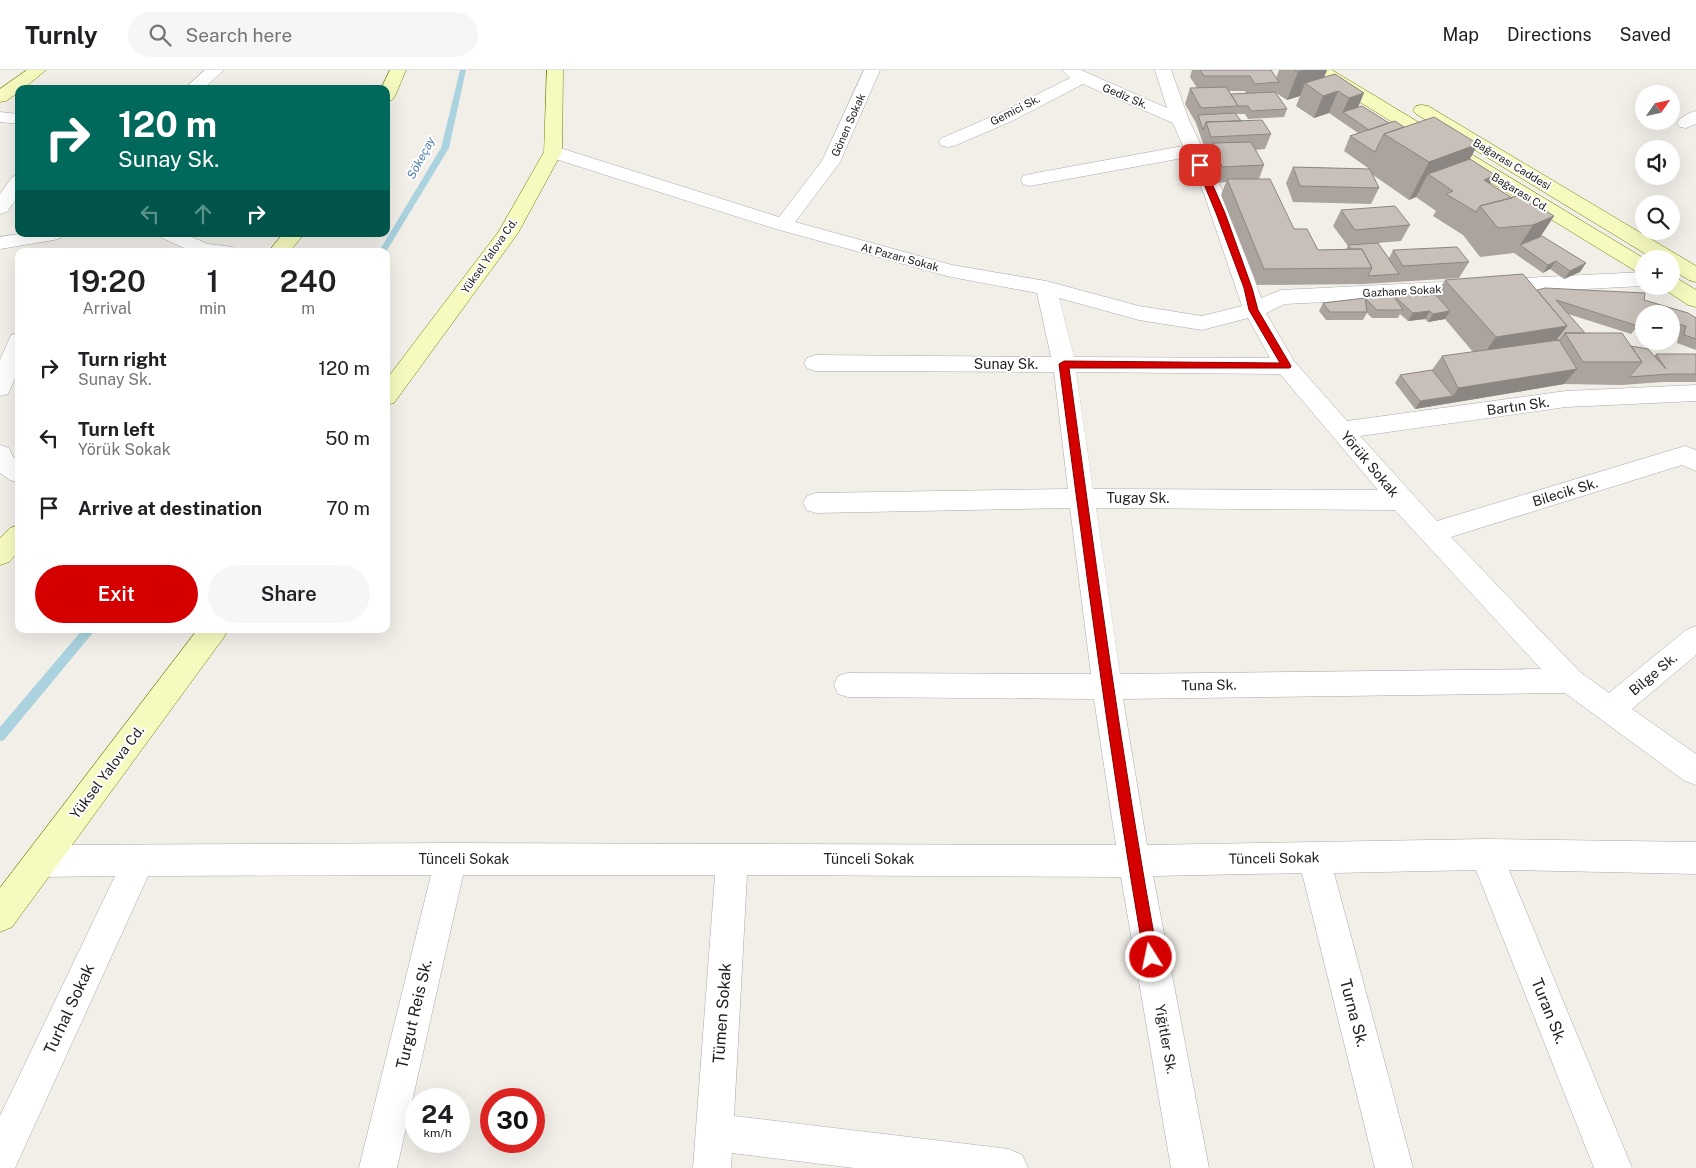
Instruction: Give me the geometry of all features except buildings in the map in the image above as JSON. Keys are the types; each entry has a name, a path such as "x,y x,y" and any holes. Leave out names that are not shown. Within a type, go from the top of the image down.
{"main road":[{"path":"17,85 38,70"},
{"path":"390,87 398,70"},
{"name":"Yüksel Yalova Cd.","path":"390,392 508,233 553,152 554,70"},
{"name":"Bağarası Cd.","path":"1320,70 1635,262"},
{"path":"0,97 15,86"},
{"name":"Bağarası Caddesi","path":"1409,102 1651,250"},
{"path":"282,248 292,237"},
{"path":"1680,260 1696,255"},
{"name":"Bağarası Caddesi","path":"1680,267 1696,275"},
{"path":"1680,290 1696,300"},
{"path":"0,555 15,539"},
{"name":"Yüksel Yalova Cd.","path":"0,915 211,633"}],"street":[{"path":"197,85 216,70"},
{"name":"Gönen Sokak","path":"783,225 831,162 872,70"},
{"name":"Yörük Sokak","path":"1162,70 1180,120 1214,194 1254,310 1286,366 1401,500 1570,681 1696,772"},
{"name":"Gediz Sk.","path":"1076,74 1180,120"},
{"name":"Gemici Sk.","path":"948,142 1006,117 1076,74"},
{"path":"0,117 15,119"},
{"path":"1030,180 1194,150"},
{"name":"At Pazarı Sokak","path":"553,152 783,225 951,271 1046,288 1139,312 1202,322 1254,310"},
{"path":"0,208 15,187"},
{"path":"0,243 36,237"},
{"path":"176,237 200,248"},
{"name":"Gazhane Sokak","path":"1254,310 1280,297 1635,279"},
{"name":"Yiğitler Sk.","path":"1046,288 1064,364 1107,687 1134,861 1190,1168"},
{"path":"0,388 15,350"},
{"name":"Sunay Sk.","path":"815,363 1286,366"},
{"name":"Bartın Sk.","path":"1341,430 1566,399 1696,393"},
{"path":"0,454 2,462 15,471"},
{"name":"Bilecik Sk.","path":"1432,533 1685,455 1696,462"},
{"name":"Tugay Sk.","path":"816,503 1082,498 1401,500"},
{"name":"Bilge Sk.","path":"1610,710 1696,638"},
{"name":"Tuna Sk.","path":"848,685 1107,687 1570,681"},
{"name":"Tünceli Sokak","path":"41,861 451,859 1134,861 1486,854 1696,858"},
{"name":"Turan Sk.","path":"1486,854 1612,1168"},
{"name":"Turna Sk.","path":"1314,857 1394,1168"},
{"name":"Turgut Reis Sk.","path":"378,1168 451,859"},
{"name":"Tümen Sokak","path":"713,1150 732,859"},
{"name":"Turhal Sokak","path":"0,1158 139,860"},
{"path":"713,1150 1009,1168"}],"waterway":[{"name":"Sökeçay","path":"385,248 445,148 463,70"},
{"name":"Sökeçay","path":"0,736 87,633"}],"route":[{"path":"1151,957 1107,687 1064,364 1286,366 1254,310 1214,194 1200,165"}]}
